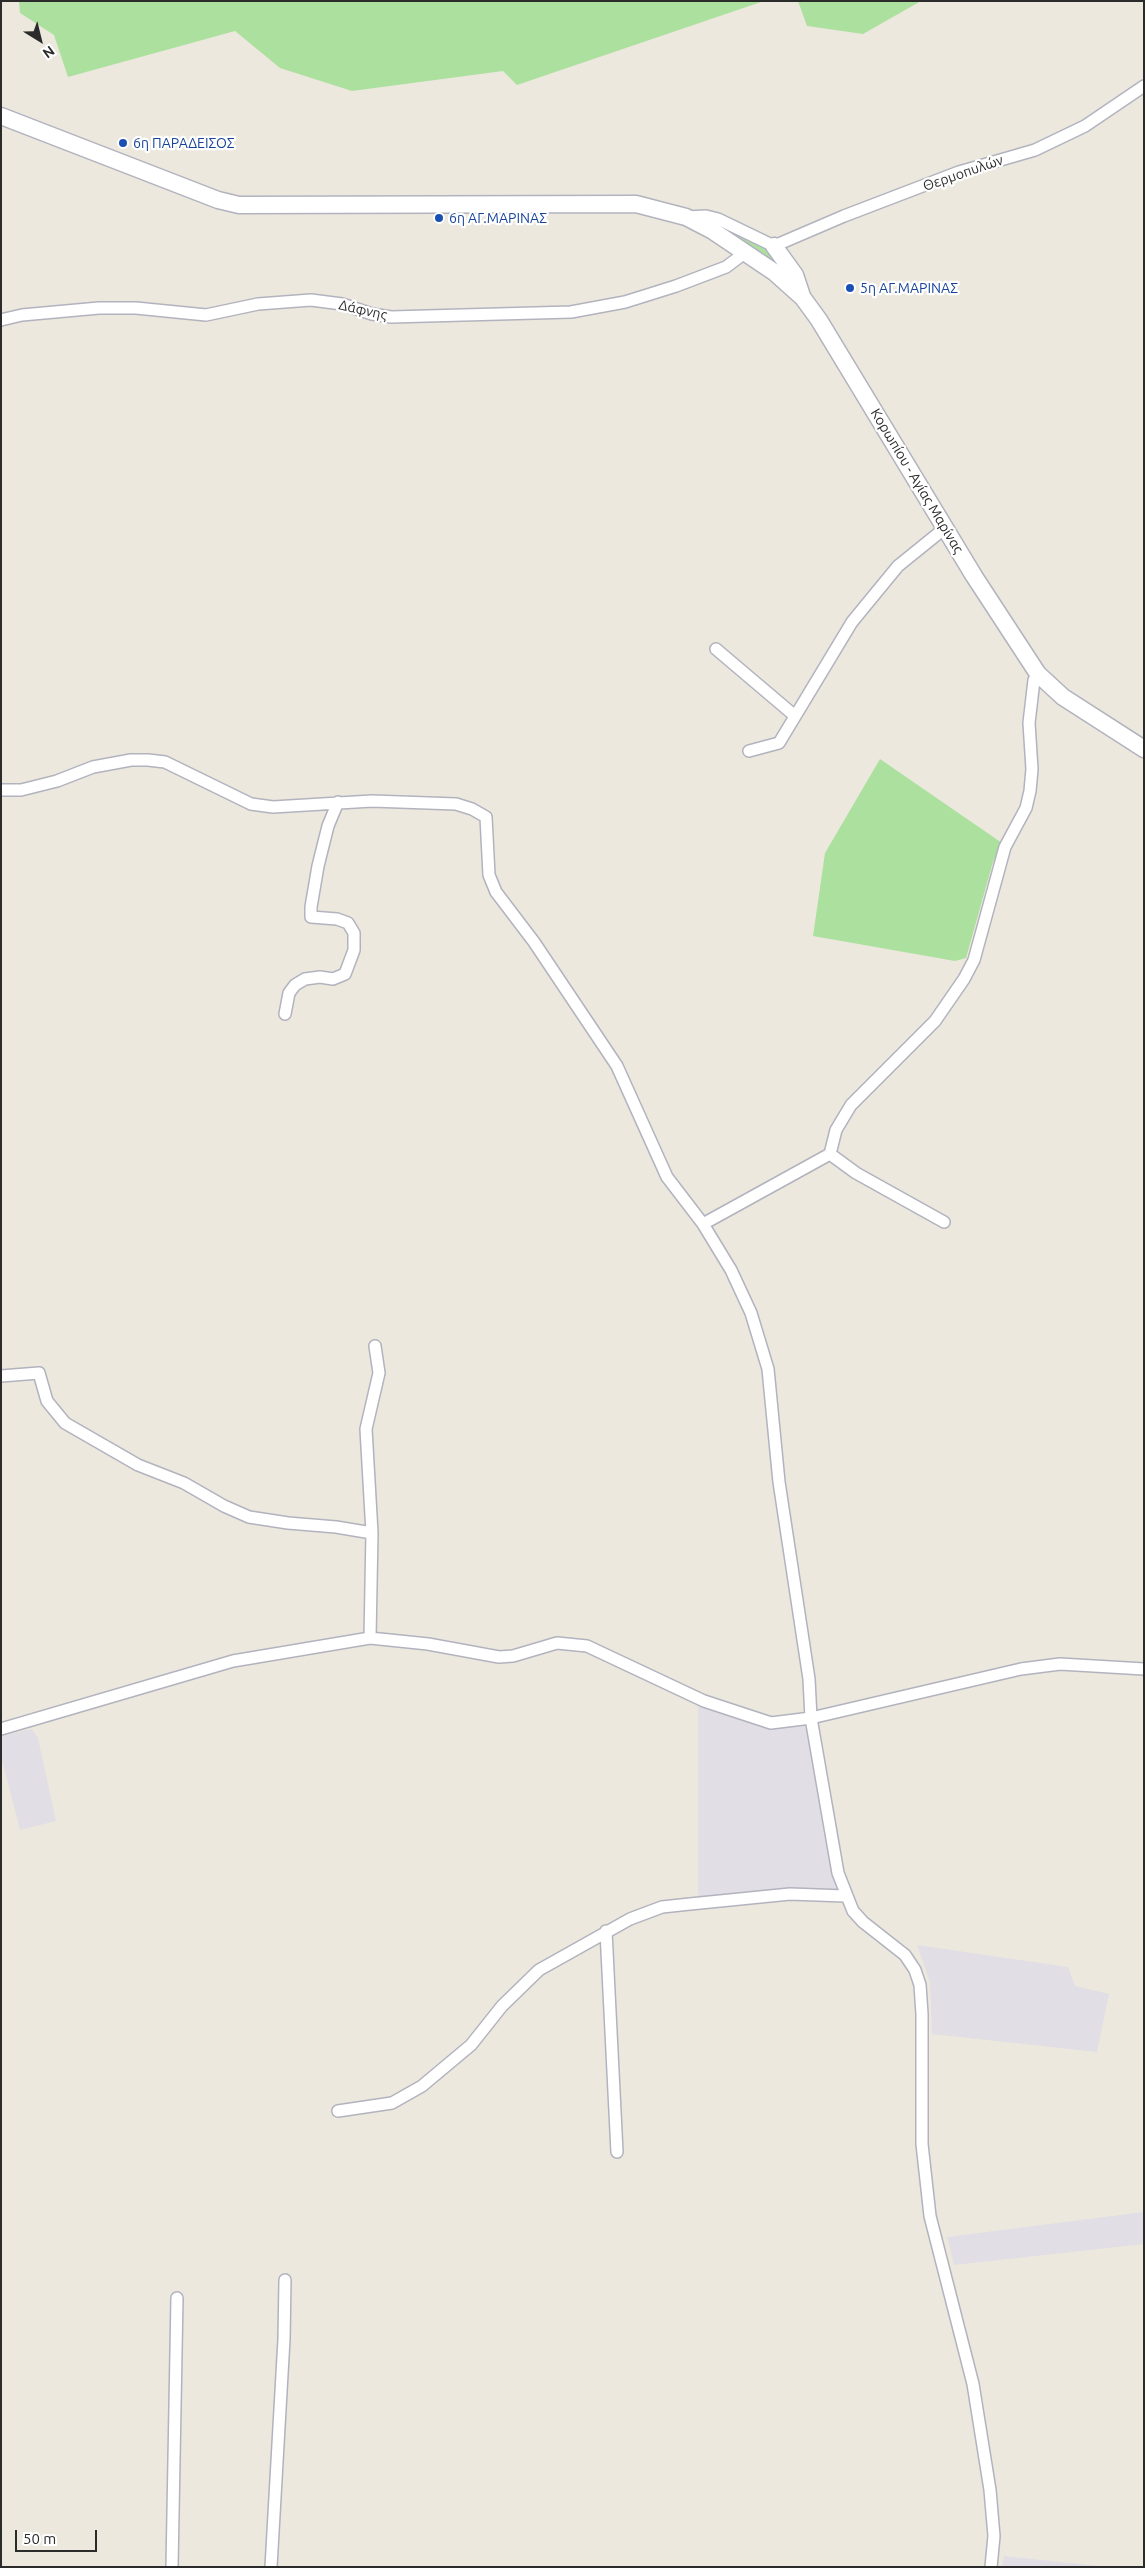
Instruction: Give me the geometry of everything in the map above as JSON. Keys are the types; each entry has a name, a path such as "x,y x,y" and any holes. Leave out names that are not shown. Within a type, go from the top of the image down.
{"main road":[{"name":"Κορωπίου - Αγίας Μαρίνας","path":"1,116 218,200 239,205 636,204 686,217 746,252 774,272 803,298 1038,674 1063,696 1144,749"},
{"path":"774,246 795,275 803,298"}],"street":[{"name":"Θερμοπυλών","path":"774,246 844,216 959,172 1035,150 1085,126 1144,86"},
{"path":"686,217 706,216 718,219 774,246"},
{"name":"Δάφνης","path":"1,320 22,315 99,308 136,308 206,316 258,304 311,300 342,304 372,314 391,317 571,312 625,302 676,286 726,267 746,252"},
{"path":"749,751 779,742 852,622 898,566 945,528"},
{"path":"716,649 796,716"},
{"path":"703,1224 830,1154 836,1130 851,1105 935,1021 964,979 974,960 1005,847 1026,808 1032,769 1029,723 1034,680 1038,674"},
{"path":"1,790 21,790 58,781 93,767 130,760 148,760 165,762 251,804 273,807 372,801 456,804 472,809 486,817 489,875 496,892 534,942 617,1066 667,1177 703,1224 731,1270 751,1313 768,1369 779,1482 809,1679 811,1718 838,1873 853,1911 863,1922 905,1955 915,1970 920,1985 922,2014 922,2144 929,2207 973,2384 990,2490 994,2536 991,2567"},
{"path":"285,1014 289,993 295,985 305,980 320,977 334,979 345,974 354,950 354,933 348,923 338,919 311,917 310,907 320,858 328,826 338,802"},
{"path":"830,1154 856,1173 944,1222"},
{"path":"370,1638 372,1533 366,1429 379,1373 375,1346"},
{"path":"1,1376 38,1373 47,1401 65,1423 138,1465 184,1484 224,1506 249,1517 372,1533"},
{"path":"1,1728 233,1661 370,1638 428,1644 499,1657 513,1656 557,1643 587,1646 704,1701 771,1723 811,1718 1021,1669 1060,1664 1144,1669"},
{"path":"338,2111 392,2103 422,2086 471,2045 502,2006 539,1970 630,1918 662,1907 790,1894 846,1896"},
{"path":"606,1931 616,2152"},
{"path":"271,2567 284,2339 285,2280"},
{"path":"172,2567 177,2298"}],"shaded area":[{"path":"698,1702 774,1728 806,1723 814,1768 842,1890 698,1899"},
{"path":"32,1729 38,1738 56,1821 20,1830 1,1756 1,1736"},
{"path":"917,1945 1068,1967 1075,1986 1109,1994 1097,2052 932,2034 930,1982"},
{"path":"1144,2212 1144,2244 954,2265 947,2237"},
{"path":"1004,2556 1108,2567 1002,2567"}],"green space":[{"path":"19,1 764,1 517,85 503,71 352,91 280,68 235,31 68,77 54,35 20,13"},
{"path":"798,1 921,1 863,34 807,26"},
{"path":"710,219 768,249 789,272"},
{"path":"880,759 1002,843 993,862 966,958 955,961 813,936 825,853"}],"place":[{"name":"6η ΠΑΡΑΔΕΙΣΟΣ","path":"123,143"},
{"name":"6η ΑΓ.ΜΑΡΙΝΑΣ","path":"439,218"},
{"name":"5η ΑΓ.ΜΑΡΙΝΑΣ","path":"850,288"}]}
